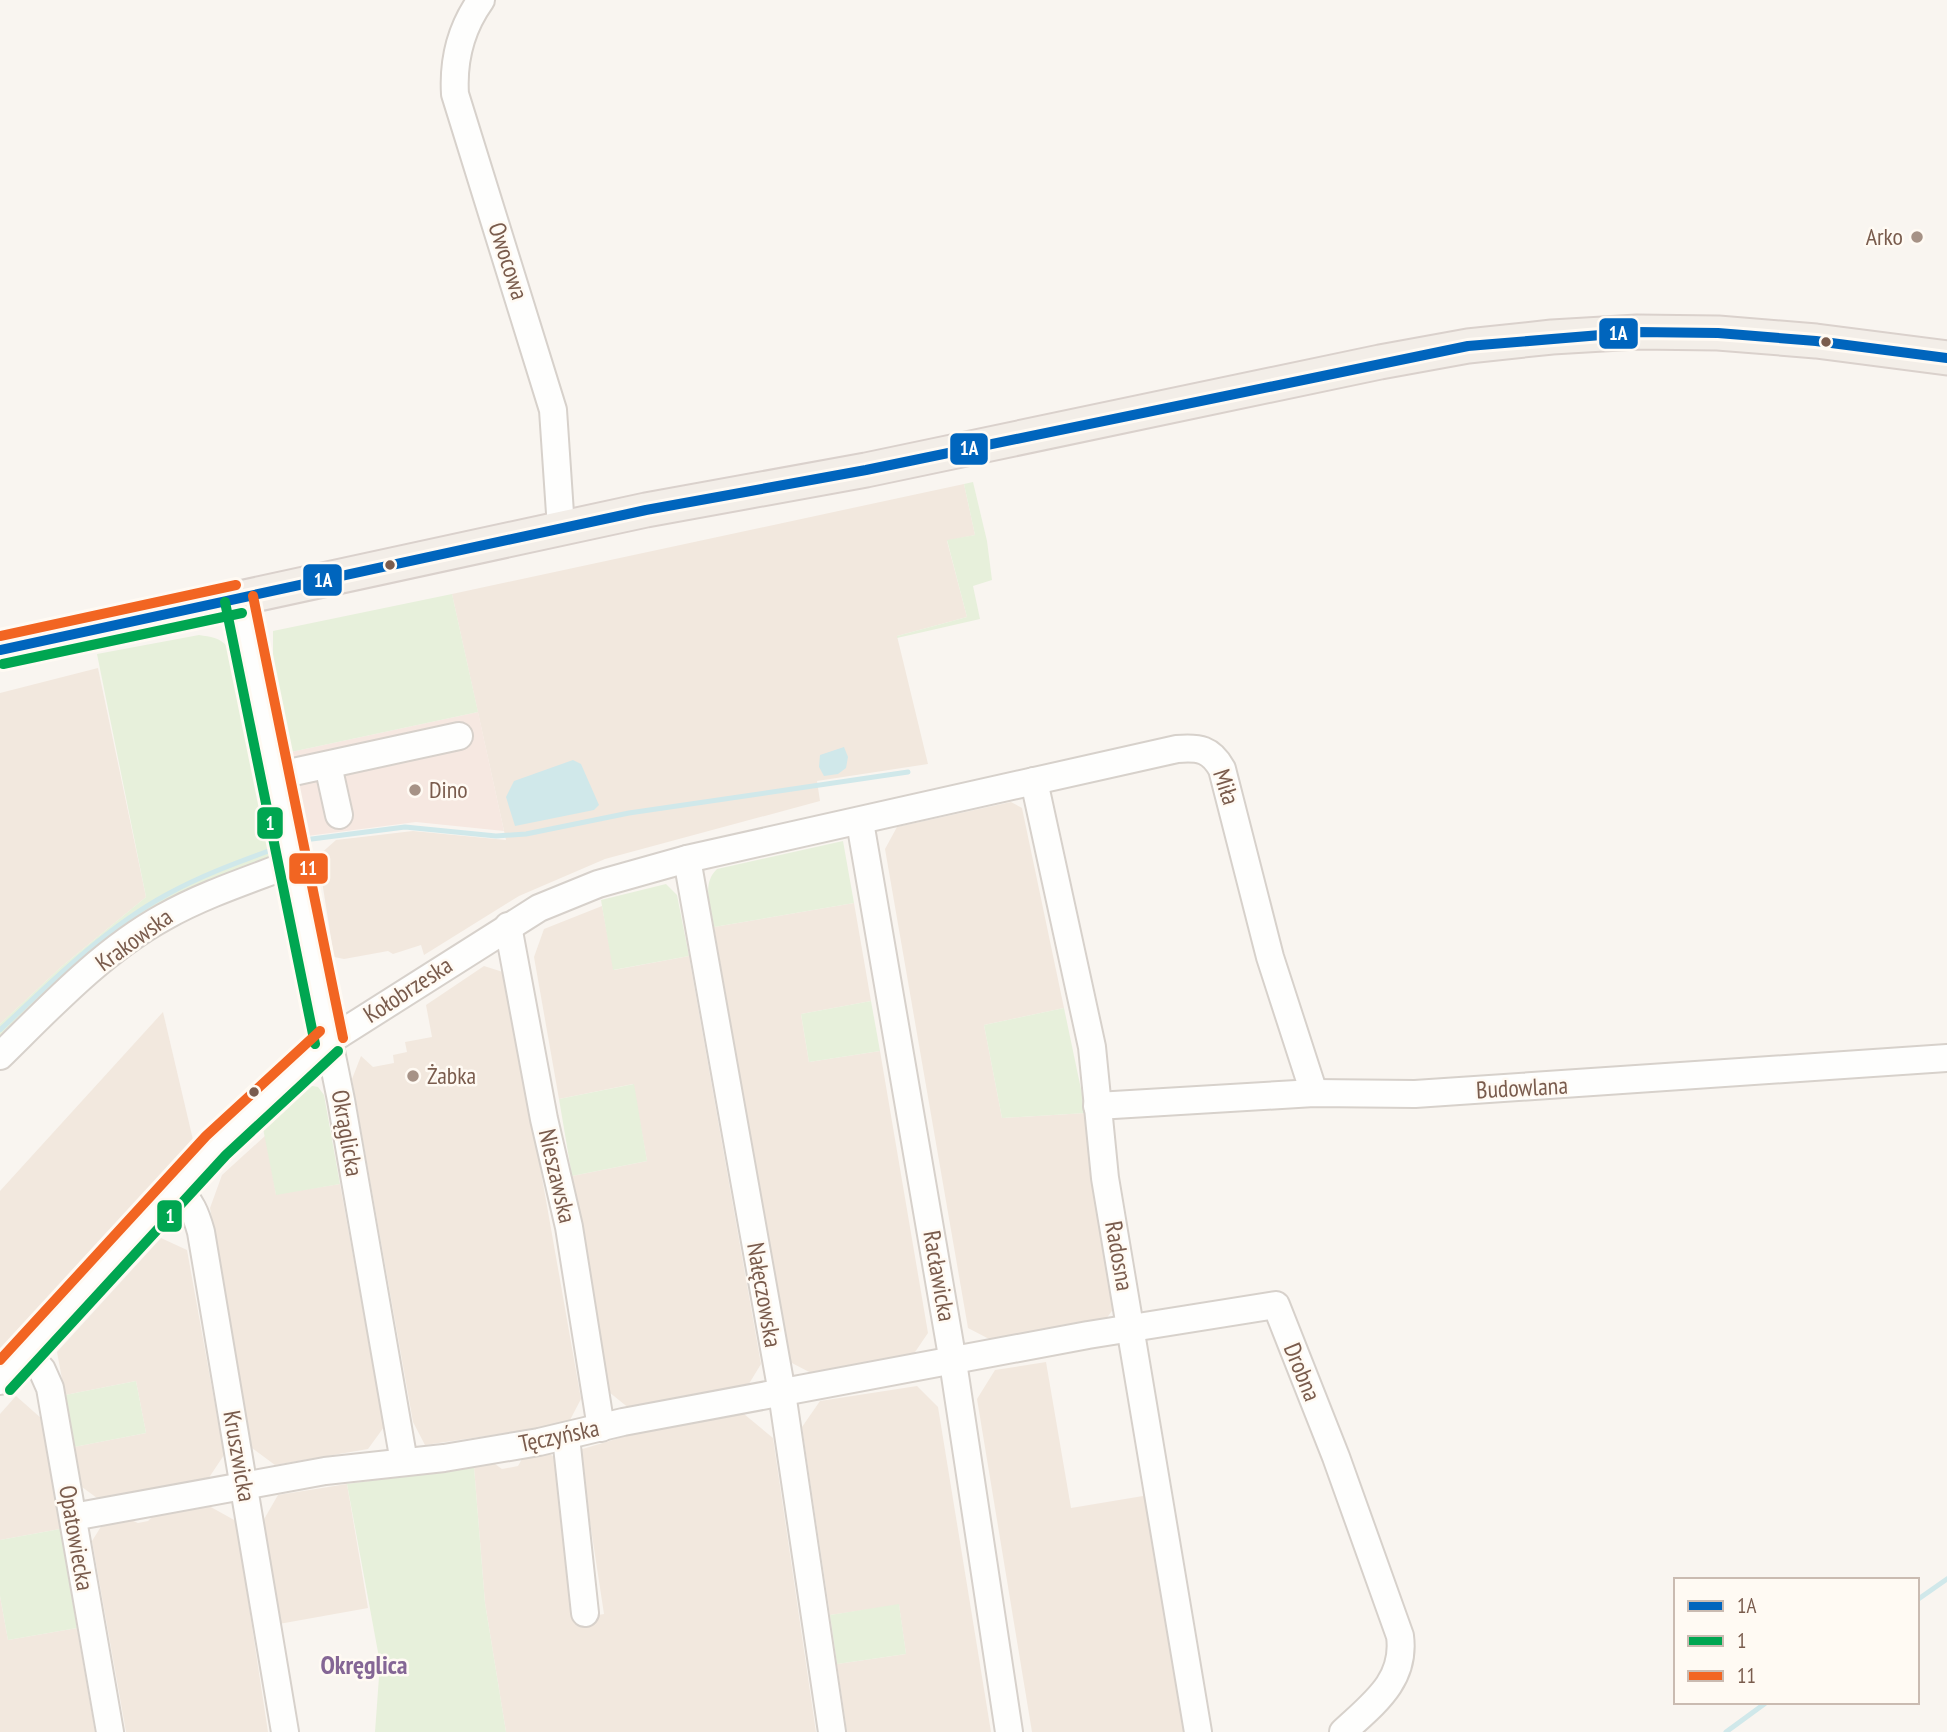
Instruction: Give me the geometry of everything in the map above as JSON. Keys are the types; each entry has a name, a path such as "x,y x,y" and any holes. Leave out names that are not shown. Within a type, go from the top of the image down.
{"main road":[{"path":"0,650 561,528 965,450 1380,362 1468,346 1637,332 1718,333 1815,341 1947,358"}],"street":[{"name":"Owocowa","path":"481,0 461,38 454,76 455,94 553,410 561,528"},
{"name":"Okrąglicka","path":"239,599 329,1041 404,1462"},
{"path":"275,776 459,736"},
{"name":"Miła","path":"937,803 1177,749 1194,747 1216,757 1229,789 1270,957 1314,1093"},
{"path":"328,765 339,815"},
{"name":"Radosna","path":"1034,781 1092,1046 1105,1178 1198,1732"},
{"name":"Kołobrzeska","path":"0,1381 176,1188 262,1100 329,1041 508,926 567,895 687,859 937,803"},
{"name":"Racławicka","path":"860,822 953,1362 1009,1732"},
{"name":"Nałęczowska","path":"687,859 782,1393 832,1732"},
{"name":"Krakowska","path":"0,1056 92,970 160,918 221,889 293,863"},
{"name":"Nieszawska","path":"508,926 544,1119 569,1227 601,1428"},
{"name":"Budowlana","path":"1097,1106 1314,1093 1429,1093 1947,1058"},
{"name":"Kruszwicka","path":"176,1188 187,1197 197,1214 201,1232 285,1732"},
{"name":"Drobna","path":"1044,1344 1131,1327 1276,1305 1400,1636 1401,1660 1392,1683 1343,1732"},
{"name":"Tęczyńska","path":"73,1517 326,1471 566,1437 601,1428 1044,1344"},
{"name":"Opatowiecka","path":"26,1352 42,1370 50,1388 110,1732"},
{"path":"566,1437 585,1613"}],"shaded area":[{"path":"964,484 975,535 947,541 967,617 897,636 928,764 817,781 820,801 605,859 519,896 424,955 421,945 393,954 388,951 344,959 334,957 318,856 336,840 413,831 506,840 452,594"},
{"path":"98,668 146,897 61,967 0,1024 0,693"},
{"path":"478,712 504,831 416,822 307,836 291,752"},
{"path":"1011,802 1022,808 1064,1008 984,1025 1002,1118 1086,1113 1093,1153 1089,1159 1090,1168 1096,1172 1117,1304 1106,1319 991,1340 968,1328 885,849 897,827"},
{"path":"854,903 871,1001 801,1014 809,1062 880,1051 928,1333 913,1355 813,1374 790,1362 714,927"},
{"path":"602,906 614,970 689,956 761,1364 747,1387 630,1409 609,1392 572,1176 647,1161 633,1084 559,1099 534,957 544,929"},
{"path":"484,966 506,973 581,1399 570,1420 560,1425 425,1445 413,1422 352,1079 361,1056 373,1067 394,1063 393,1055 407,1052 405,1042 432,1037 426,1005"},
{"path":"163,1012 194,1144 0,1353 0,1191"},
{"path":"266,1135 276,1194 340,1184 384,1427 368,1449 275,1465 252,1448 210,1208 222,1175"},
{"path":"161,1238 187,1250 224,1455 208,1479 97,1498 82,1487 74,1447 146,1433 136,1381 65,1395 57,1352"},
{"path":"1046,1362 1071,1508 1149,1495 1168,1611 1164,1615 1166,1628 1172,1631 1183,1725 1189,1732 1032,1732 977,1399 995,1370"},
{"path":"917,1386 938,1407 991,1732 847,1732 837,1664 906,1654 899,1605 830,1615 802,1427 820,1401"},
{"path":"16,1396 42,1419 60,1529 0,1540 0,1414"},
{"path":"744,1414 773,1438 816,1732 506,1732 485,1603 474,1467 495,1464 502,1469 518,1466 522,1459 550,1454 559,1461 579,1618 604,1614 579,1450 633,1434"},
{"path":"347,1484 368,1608 279,1624 263,1521 278,1495"},
{"path":"209,1506 236,1521 268,1732 126,1732 92,1541 102,1525 131,1520 138,1523 148,1521 153,1516"},
{"path":"0,1596 8,1640 77,1628 95,1732 0,1732"}],"green space":[{"path":"973,482 987,541 992,580 973,586 980,619 897,638 967,617 947,540 975,535 964,484"},
{"path":"452,594 478,712 291,752 273,658 273,631"},
{"path":"199,635 221,641 235,660 248,708 270,840 278,863 230,880 0,1049 0,1024 61,967 146,897 97,654"},
{"path":"843,841 854,903 714,927 708,889 717,869"},
{"path":"666,884 677,895 689,956 613,970 601,900"},
{"path":"871,1001 880,1051 809,1062 801,1014"},
{"path":"1064,1008 1086,1113 1002,1118 984,1025"},
{"path":"634,1084 647,1161 572,1176 559,1099"},
{"path":"307,1085 318,1087 324,1095 340,1184 276,1195 262,1123 298,1089"},
{"path":"136,1381 146,1433 74,1447 65,1395"},
{"path":"474,1467 485,1603 506,1732 375,1732 380,1663 347,1484"},
{"path":"60,1529 77,1628 8,1640 0,1596 0,1540"},
{"path":"899,1604 906,1654 837,1664 830,1615"}],"water":[{"path":"844,747 848,757 846,768 838,774 824,776 819,767 820,755"},
{"path":"573,760 581,764 599,805 594,810 515,826 506,797 514,781"}],"waterway":[{"path":"304,840 405,827 496,836 526,834 629,813 908,772"},
{"path":"0,1030 79,957 143,909 192,882 274,849"},
{"path":"1919,1599 1947,1579"},
{"path":"1726,1732 1764,1704"}],"transit line":[{"name":"1A","path":"0,650 646,510 866,470 1468,346 1637,332 1718,333 1816,341 1947,358"},
{"name":"11","path":"0,636 236,585"},
{"name":"11","path":"253,596 343,1038"},
{"name":"1","path":"225,602 315,1044"},
{"name":"1","path":"3,664 242,613"},
{"name":"11","path":"0,1360 206,1136 320,1031"},
{"name":"1","path":"10,1390 226,1155 338,1051"}],"place":[{"name":"Arko","path":"1917,237"},
{"name":"Dino","path":"415,790"},
{"name":"Żabka","path":"413,1076"}],"district":[{"name":"Okręglica","path":"364,1665"}]}
